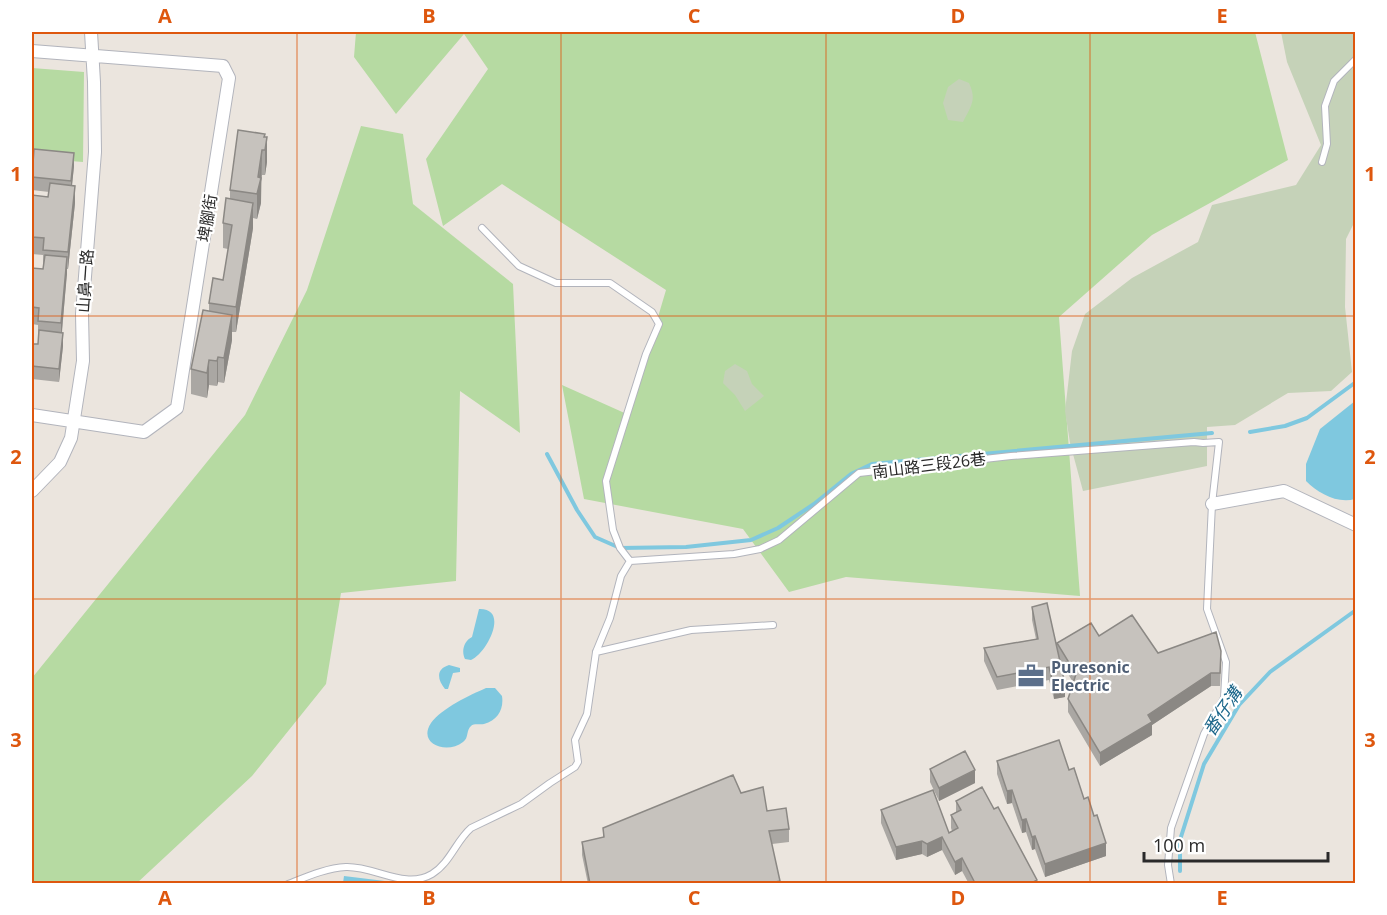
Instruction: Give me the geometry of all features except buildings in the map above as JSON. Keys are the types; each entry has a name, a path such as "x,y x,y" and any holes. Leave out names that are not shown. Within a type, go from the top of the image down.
{"street":[{"name":"山鼻一路","path":"32,491 60,462 71,438 83,361 82,314 95,152 91,32"},
{"name":"埤腳街","path":"32,51 223,66 229,78 177,408 144,432 32,415"},
{"path":"1212,504 1284,491 1356,525"}],"lane":[{"path":"1322,162 1327,144 1325,106 1334,81 1356,59"},
{"path":"288,884 324,871 347,867 367,869 408,880 418,880 433,874 447,861 465,833 471,828 521,804 575,767 578,762 575,740 587,714 596,652 610,618 621,576 630,561 620,548 612,530 606,481 646,354 659,324 652,312 610,284 556,283 519,266 482,228"},
{"name":"南山路三段26巷","path":"630,561 734,555 772,545 859,473 1011,456 1194,441 1219,442 1212,504"},
{"path":"1171,884 1168,865 1172,828 1204,734 1224,698 1226,662 1207,609 1212,504"},
{"path":"596,652 691,630 773,625"}],"green space":[{"path":"356,32 1255,32 1288,160 1152,235 1059,317 1080,596 846,577 789,592 743,529 584,499 562,385 629,415 666,290 502,184 443,226 426,159 488,69 464,34 396,114 354,57"},
{"path":"1281,32 1355,32 1356,219 1346,239 1345,307 1352,372 1331,391 1288,393 1235,425 1207,427 1207,466 1083,491 1070,443 1065,411 1072,351 1085,314 1132,278 1198,242 1212,205 1296,185 1321,145 1287,62"},
{"path":"32,68 84,72 83,162 32,158"},
{"path":"959,79 969,83 973,94 972,103 963,122 948,120 943,103 948,87"},
{"path":"361,126 403,134 413,204 513,284 520,433 460,391 456,581 341,593 326,684 252,776 137,883 32,883 32,678 245,415 307,290"},
{"path":"735,364 747,371 752,384 764,396 745,411 735,395 723,383 725,371"}],"water":[{"path":"1355,401 1355,499 1335,499 1316,490 1306,481 1306,464 1320,429"},
{"path":"479,609 488,611 493,616 493,632 477,656 471,660 465,659 464,646 472,637"},
{"path":"449,665 460,668 460,672 453,673 448,689 445,689 440,682 439,675 442,669"},
{"path":"486,688 495,688 502,696 501,710 496,717 484,724 471,726 465,740 456,746 442,747 431,742 428,730 436,717 457,702"},
{"path":"344,876 401,883 343,883"}],"waterway":[{"path":"1250,432 1285,426 1307,418 1356,382"},
{"path":"547,454 577,510 595,537 620,548 686,547 751,540 778,528 814,504 851,474 872,464 1212,433"},
{"name":"番仔溝","path":"1180,871 1180,840 1204,764 1239,705 1270,672 1356,610"}],"place":[{"name":"Puresonic Electric","path":"1031,676"}]}
